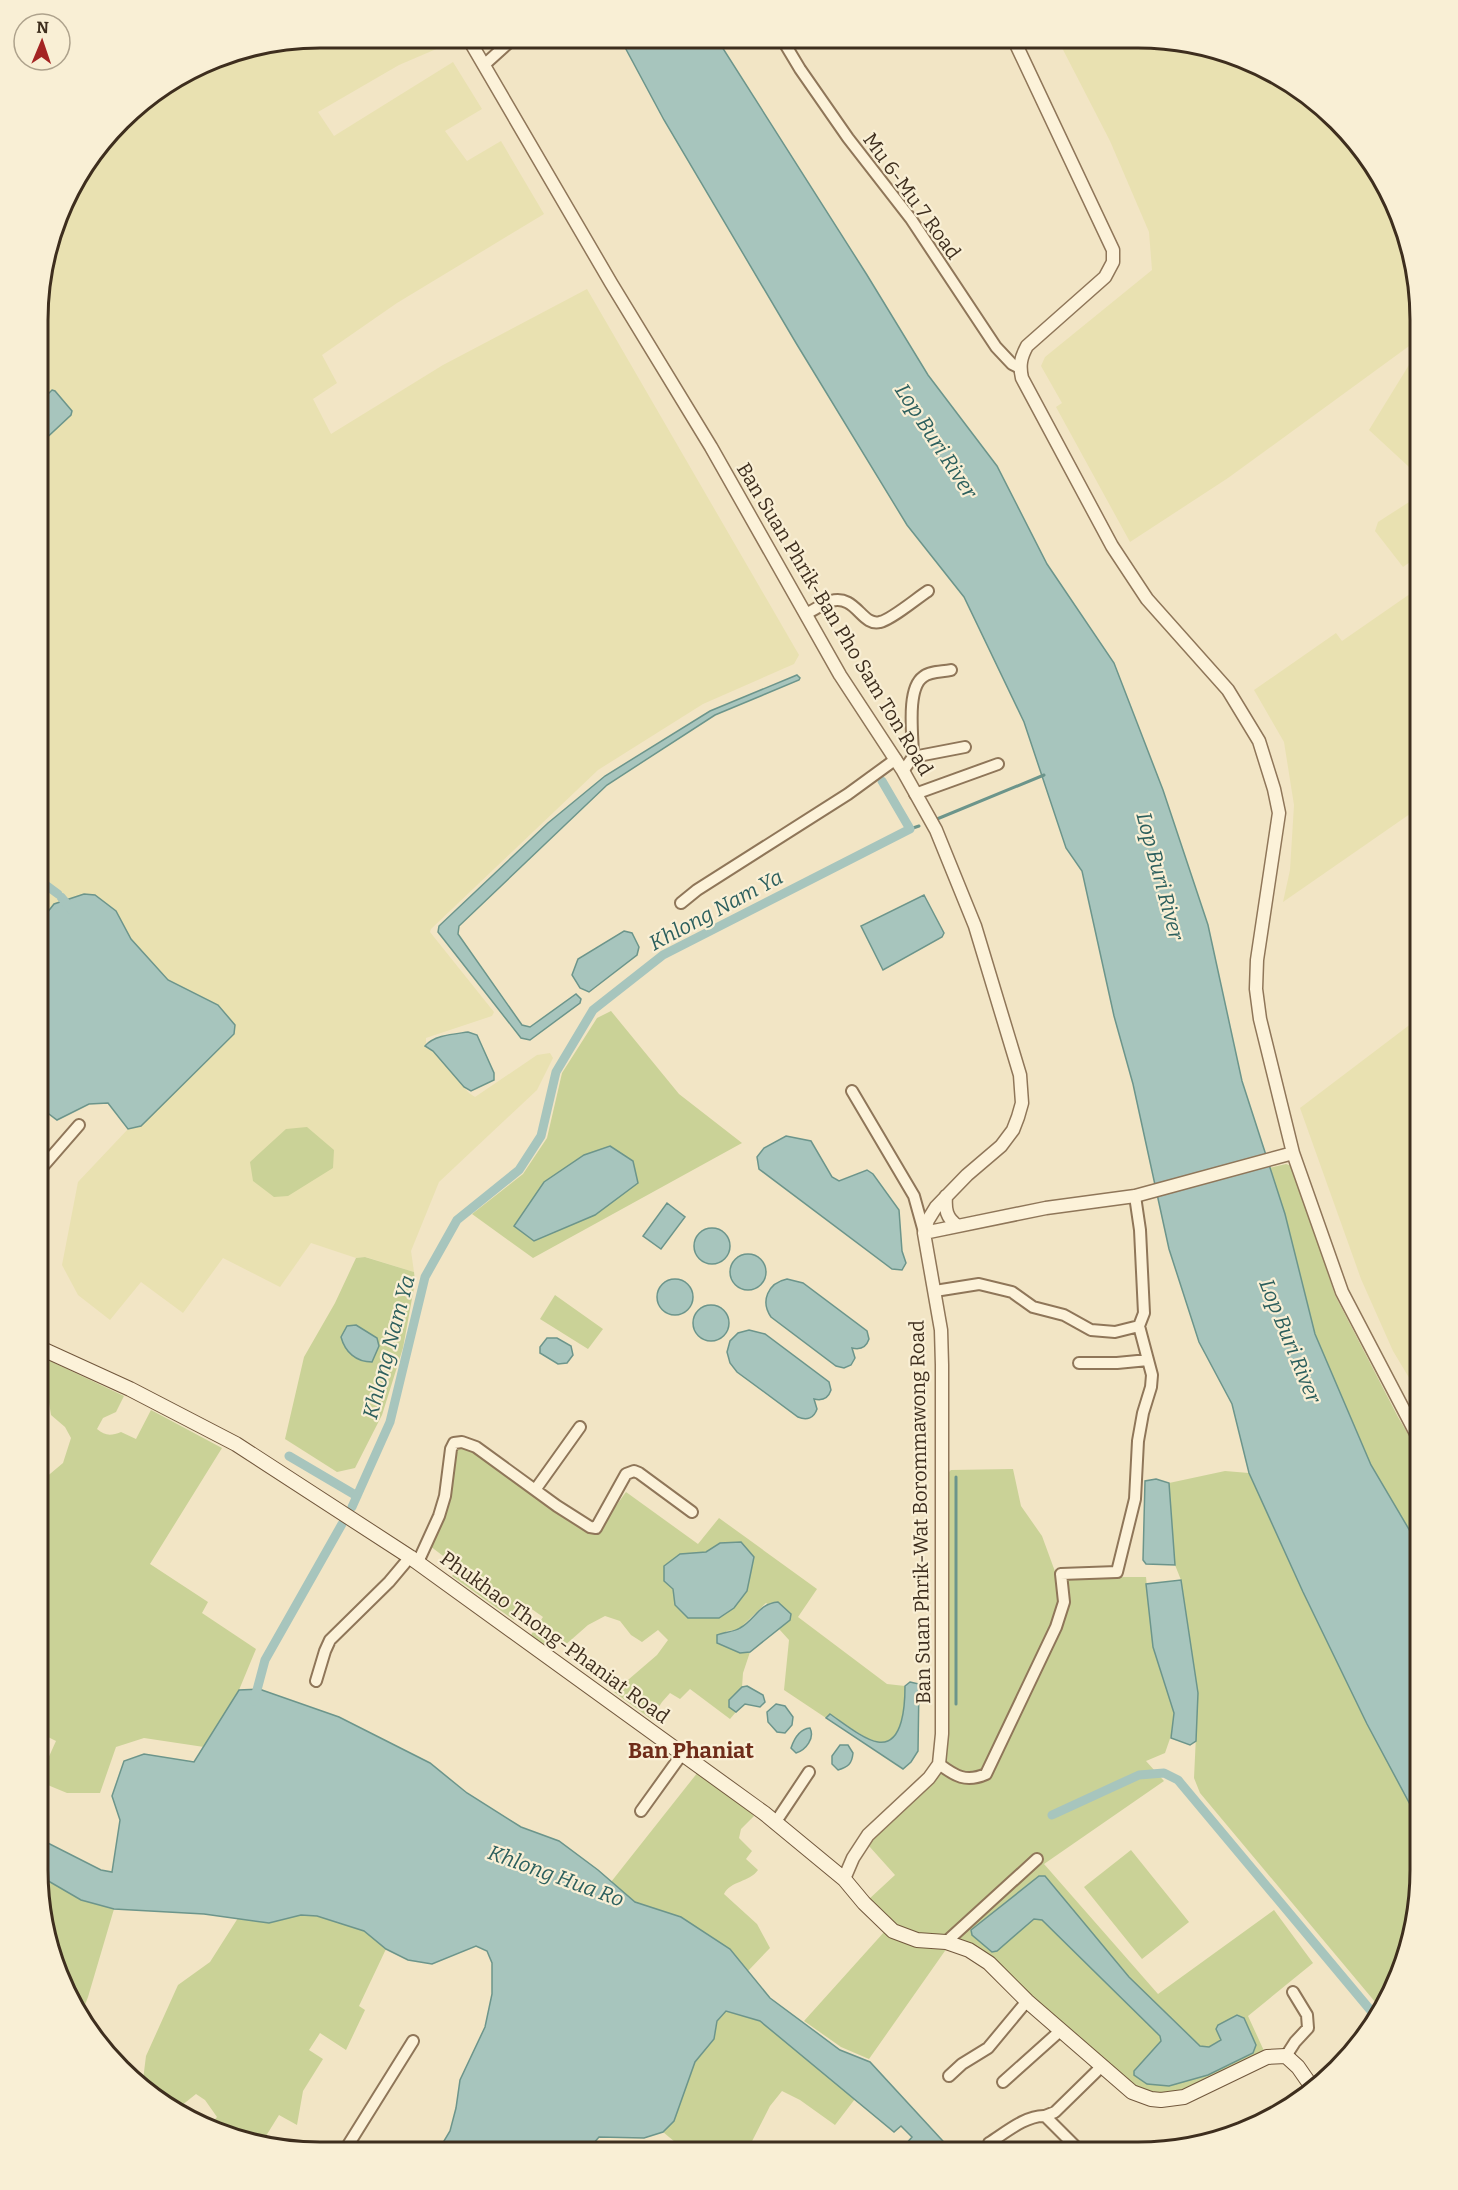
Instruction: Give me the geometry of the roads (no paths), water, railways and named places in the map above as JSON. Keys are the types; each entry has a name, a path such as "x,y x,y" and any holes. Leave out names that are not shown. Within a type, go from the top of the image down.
{"main road":[{"name":"Phukhao Thong-Phaniat Road","path":"48,1352 130,1389 236,1444 414,1559 775,1822 844,1879 864,1903 893,1931 917,1940 946,1942 969,1950 989,1963 1060,2031 1132,2092 1151,2099 1170,2100 1198,2092 1267,2056 1286,2056"},
{"path":"1286,2056 1298,2067 1308,2082"}],"street":[{"name":"Ban Suan Phrik-Ban Pho Sam Ton Road","path":"474,48 611,284 711,447 840,675 903,771 936,830 975,926 1020,1075 1022,1103 1013,1130 1001,1146 946,1196 928,1220 924,1233"},
{"path":"484,65 503,48"},
{"name":"Mu 6-Mu 7 Road","path":"787,48 848,138 911,219 996,347 1012,364 1020,368"},
{"path":"1018,48 1113,250 1113,262 1106,277 1028,346 1021,356 1022,378 1112,546 1147,599 1228,690 1259,741 1268,766 1279,813 1257,960 1256,989 1260,1019 1293,1153 1342,1292 1410,1422"},
{"path":"806,614 830,601 840,600 851,603 871,621 882,622 928,591"},
{"path":"903,771 913,757 912,705 915,689 926,674 951,670"},
{"path":"913,757 965,747"},
{"path":"681,903 697,890 848,794 896,759"},
{"path":"915,794 998,764"},
{"name":"Ban Suan Phrik-Wat Borommawong Road","path":"852,1091 914,1196 924,1233 941,1330 942,1734 939,1764"},
{"path":"48,1161 79,1125"},
{"path":"924,1233 1046,1208 1139,1195 1293,1153"},
{"path":"844,1879 853,1858 868,1835 929,1779 939,1764 958,1778 974,1779 986,1774 1056,1627 1064,1602 1061,1574 1117,1572 1135,1499 1138,1441 1152,1375 1139,1326 1144,1313 1139,1195"},
{"path":"946,1196 947,1214 958,1226"},
{"path":"935,1291 979,1284 1012,1292 1033,1307 1064,1315 1090,1330 1115,1332 1139,1326"},
{"path":"1079,1363 1148,1360"},
{"path":"535,1490 580,1427"},
{"path":"316,1681 330,1640 414,1559 439,1516 445,1496 451,1449 454,1443 462,1442 476,1447 590,1527 596,1528 627,1474 634,1471 692,1512"},
{"path":"641,1811 682,1754"},
{"path":"775,1822 809,1772"},
{"path":"946,1942 1037,1858"},
{"path":"1286,2056 1294,2042 1308,2028 1307,2015 1293,1992"},
{"path":"949,2076 962,2064 988,2048 1027,2001"},
{"path":"1003,2082 1060,2031"},
{"path":"350,2142 413,2041"},
{"path":"992,2142 1033,2117 1055,2112 1101,2067"},
{"path":"1045,2116 1071,2142"}],"water":[{"name":"Lop Buri River","path":"625,48 723,48 928,375 997,466 1047,564 1114,663 1163,790 1208,925 1242,1081 1285,1214 1315,1334 1371,1465 1410,1531 1410,1804 1367,1724 1303,1592 1249,1473 1232,1404 1199,1342 1169,1249 1133,1084 1114,1016 1082,871 1066,848 1024,722 964,597 907,525 664,120"},
{"path":"52,390 55,391 72,411 71,415 48,437 48,394"},
{"path":"797,675 799,680 715,715 607,785 459,926 458,934 522,1025 530,1027 576,994 581,999 580,1003 530,1040 521,1038 438,932 439,926 548,823 605,776 710,711"},
{"path":"84,894 95,895 116,911 131,939 168,980 218,1005 235,1025 234,1034 141,1126 128,1129 108,1103 89,1104 57,1120 48,1113 48,912 54,904"},
{"path":"924,895 944,933 942,937 883,970 861,926"},
{"path":"624,931 632,933 639,947 637,955 589,992 580,988 572,975 578,959"},
{"path":"468,1032 477,1035 494,1073 494,1080 471,1091 464,1087 433,1051 425,1046 439,1037"},
{"path":"786,1136 811,1141 832,1177 839,1181 867,1170 873,1174 899,1210 902,1251 906,1263 902,1270 892,1269 759,1169 757,1157 764,1148"},
{"path":"610,1146 633,1161 638,1183 595,1215 534,1241 514,1226 544,1182 584,1155"},
{"path":"667,1203 685,1217 661,1249 643,1236"},
{"path":"712,1228 725,1233 730,1246 725,1259 712,1264 699,1259 694,1246 699,1233"},
{"path":"748,1254 761,1259 766,1272 761,1285 748,1290 735,1285 730,1272 735,1259"},
{"path":"675,1279 688,1284 693,1297 688,1310 675,1315 662,1310 657,1297 662,1284"},
{"path":"787,1279 803,1283 867,1331 869,1339 866,1344 860,1348 852,1348 855,1358 851,1365 844,1368 836,1366 771,1317 766,1305 768,1294 775,1284"},
{"path":"711,1305 724,1310 729,1323 724,1336 711,1341 698,1336 693,1323 698,1310"},
{"path":"356,1325 377,1338 379,1346 372,1362 356,1358 348,1352 343,1342 341,1337 347,1326"},
{"path":"749,1330 765,1334 829,1382 831,1390 828,1395 822,1399 814,1399 817,1409 812,1417 804,1419 798,1417 737,1372 730,1363 727,1352 730,1341 738,1333"},
{"path":"547,1338 557,1338 571,1346 573,1355 567,1363 558,1364 540,1353 540,1347"},
{"path":"1156,1479 1169,1483 1175,1565 1146,1564 1143,1560 1145,1481"},
{"path":"741,1542 754,1557 747,1591 734,1608 719,1618 688,1618 675,1605 673,1589 664,1581 664,1566 680,1554 706,1552 720,1543"},
{"path":"1181,1580 1198,1693 1196,1741 1190,1745 1171,1738 1174,1713 1153,1647 1146,1584"},
{"path":"778,1602 791,1614 790,1620 750,1652 740,1653 717,1643 717,1635 738,1629 761,1609"},
{"path":"910,1682 919,1684 918,1751 903,1769 826,1718 830,1714 872,1741 887,1741 898,1730 903,1712 905,1686"},
{"path":"747,1686 763,1695 765,1702 760,1707 745,1704 736,1712 729,1707 729,1700 742,1687"},
{"name":"Khlong Hua Ro","path":"259,1689 339,1717 430,1763 467,1793 521,1827 559,1841 635,1902 681,1917 730,1949 770,1998 840,2050 870,2062 944,2142 908,2142 912,2137 901,2126 894,2132 760,2021 726,2011 717,2021 714,2039 695,2062 674,2121 663,2132 644,2138 599,2137 595,2142 443,2142 450,2131 460,2080 485,2027 492,1994 492,1963 487,1951 476,1946 432,1964 408,1960 386,1949 364,1931 317,1916 301,1915 269,1923 204,1914 114,1909 81,1900 49,1881 48,1843 101,1870 112,1872 120,1820 112,1796 124,1761 144,1754 194,1762 239,1690"},
{"path":"776,1704 785,1706 793,1717 792,1725 785,1733 777,1732 768,1722 767,1712"},
{"path":"810,1728 809,1743 796,1753 791,1748 794,1741 800,1732"},
{"path":"840,1745 848,1745 853,1753 849,1765 838,1770 832,1764 832,1756"},
{"path":"1039,1876 1045,1876 1129,1977 1200,2046 1209,2047 1221,2040 1216,2029 1218,2025 1237,2015 1244,2018 1256,2045 1253,2053 1208,2075 1169,2086 1147,2084 1134,2075 1134,2071 1161,2041 1160,2036 1042,1920 1034,1919 997,1951 992,1952 972,1935 971,1930"}],"waterway":[{"name":"Khlong Nam Ya","path":"937,819 1044,775"},
{"name":"Khlong Nam Ya","path":"352,1507 390,1422 425,1277 457,1220 519,1170 541,1136 556,1072 593,1010 663,955 910,829 882,781"},
{"name":"Khlong Nam Ya","path":"910,829 919,826"},
{"path":"48,887 58,894"},
{"path":"61,897 72,910"},
{"path":"289,1456 357,1496"},
{"path":"956,1477 956,1704"},
{"name":"Khlong Nam Ya","path":"254,1701 265,1660 342,1524"},
{"path":"1052,1815 1139,1775 1164,1773 1178,1780 1371,2011"}],"district":[{"name":"Ban Phaniat","path":"691,1750"}]}
